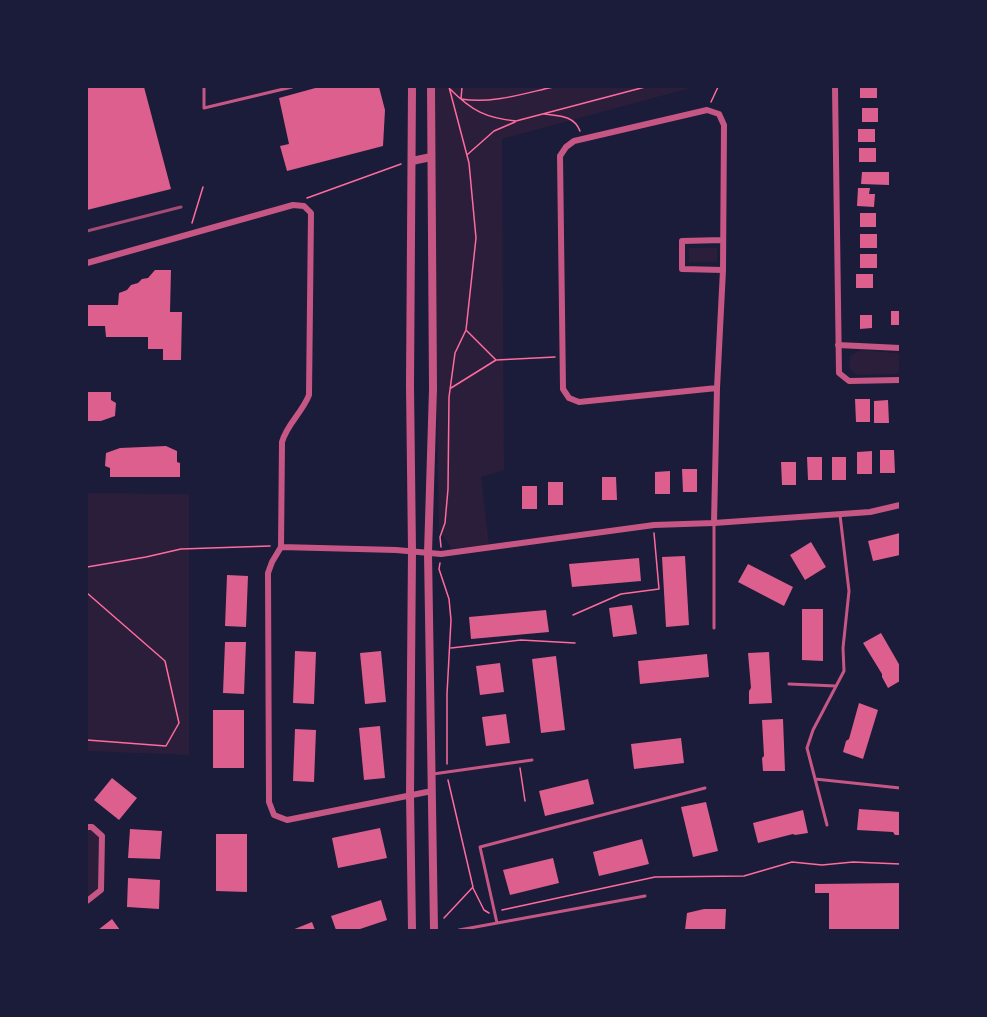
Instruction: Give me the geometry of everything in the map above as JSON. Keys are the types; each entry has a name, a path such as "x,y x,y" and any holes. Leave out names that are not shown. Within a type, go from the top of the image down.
{"street":[{"path":"412,87 410,386 412,930"},
{"path":"431,87 433,389 428,553 434,930"},
{"path":"834,87 839,373 849,381 900,380"},
{"path":"714,524 717,388 723,270 724,125 719,114 707,110 582,138 566,147 560,156 563,389 569,398 579,402 717,388"},
{"path":"412,161 431,157"},
{"path":"87,263 292,205 304,206 311,213 309,395 304,407 289,424 282,442 281,547 268,573 269,802 274,814 287,820 432,791"},
{"path":"723,240 682,241 682,269 723,270"},
{"path":"838,345 900,348"},
{"path":"281,547 412,550 441,554 654,525 714,524 870,512 900,505"},
{"path":"87,827 92,827 102,836 101,890 87,901"}],"lane":[{"path":"204,87 204,108 292,87"},
{"path":"827,825 807,748 813,730 844,671 843,648 849,591 840,513"},
{"path":"714,524 714,628"},
{"path":"789,684 836,686"},
{"path":"431,774 532,760"},
{"path":"815,779 900,788"},
{"path":"497,923 480,847 705,788"},
{"path":"459,930 645,896"}],"path":[{"path":"449,87 460,99 481,114 516,121"},
{"path":"449,87 467,155 476,238 466,330 455,353 450,389 448,489 445,523 440,537 439,569 449,598 447,773 472,887 484,910 488,913"},
{"path":"460,99 462,87"},
{"path":"460,99 490,101 553,87"},
{"path":"467,155 494,131 516,121 645,87"},
{"path":"707,110 718,87"},
{"path":"543,114 567,117 577,123 582,138"},
{"path":"292,205 312,195 412,161"},
{"path":"188,234 203,187"},
{"path":"466,330 496,360"},
{"path":"450,389 496,360 562,357"},
{"path":"573,615 621,594 659,589 654,525"},
{"path":"87,567 182,549 281,547"},
{"path":"87,593 165,662 179,723 166,746 87,740"},
{"path":"450,648 521,640 575,643"},
{"path":"519,762 525,801"},
{"path":"502,910 655,877 744,876 792,862 822,865 853,862 900,864"},
{"path":"443,921 472,887"}],"shaded area":[{"path":"431,87 694,87 502,139 504,470 481,477 489,545 452,549 439,530"},
{"path":"689,248 717,248 717,262 689,262"},
{"path":"860,350 897,353 900,356 900,371 896,374 857,375 849,368 850,356"},
{"path":"87,493 189,494 189,755 87,751"},
{"path":"87,827 102,836 101,890 87,901"}],"building":[{"path":"87,87 144,87 171,189 87,210"},
{"path":"319,87 379,87 385,110 383,146 287,171 280,146 289,144 279,98"},
{"path":"860,87 877,87 877,98 860,98"},
{"path":"862,108 878,108 878,122 862,122"},
{"path":"858,129 875,129 875,142 858,142"},
{"path":"859,148 876,148 876,162 859,162"},
{"path":"862,172 889,172 889,185 861,184"},
{"path":"858,188 870,188 869,194 875,194 874,207 857,206"},
{"path":"860,213 876,213 876,227 860,227"},
{"path":"860,234 877,234 877,248 860,248"},
{"path":"860,254 877,254 877,268 860,268"},
{"path":"155,270 171,270 170,312 182,312 181,360 163,360 163,349 148,349 148,337 106,337 105,326 87,326 87,305 118,305 119,293 142,279 148,278"},
{"path":"856,274 873,274 873,288 856,288"},
{"path":"891,311 900,311 900,325 891,325"},
{"path":"860,315 872,315 872,328 860,329"},
{"path":"87,392 111,392 111,400 116,403 115,416 101,421 87,421"},
{"path":"855,399 870,399 870,422 856,422"},
{"path":"888,400 889,423 874,423 874,401"},
{"path":"166,446 177,451 180,477 110,477 110,468 105,466 106,453 120,448"},
{"path":"880,450 894,450 895,473 880,473"},
{"path":"872,451 872,474 857,474 857,452"},
{"path":"807,457 822,457 822,480 808,480"},
{"path":"832,457 846,457 846,480 832,480"},
{"path":"781,462 796,462 796,485 782,485"},
{"path":"682,469 697,469 697,492 683,492"},
{"path":"670,471 670,494 655,494 655,472"},
{"path":"602,477 616,477 617,500 602,500"},
{"path":"548,482 563,482 563,505 548,505"},
{"path":"522,486 537,486 537,509 522,509"},
{"path":"900,533 900,555 873,561 868,541"},
{"path":"811,542 826,567 805,580 790,555"},
{"path":"685,556 689,625 666,627 662,557"},
{"path":"639,558 641,581 572,587 569,564"},
{"path":"748,564 793,587 784,606 738,582"},
{"path":"227,575 248,576 246,627 225,626"},
{"path":"632,605 637,634 613,637 609,608"},
{"path":"802,609 823,609 823,661 802,660"},
{"path":"546,610 549,632 471,639 469,617"},
{"path":"881,633 900,666 900,681 888,688 863,643"},
{"path":"225,642 246,642 244,694 223,693"},
{"path":"295,651 316,652 314,704 293,703"},
{"path":"381,651 386,702 365,704 360,653"},
{"path":"769,652 772,703 749,704 751,688 748,653"},
{"path":"707,654 709,677 640,684 638,661"},
{"path":"556,656 565,730 541,733 532,659"},
{"path":"500,663 504,692 480,695 476,666"},
{"path":"859,703 878,710 863,759 843,752"},
{"path":"213,710 244,710 244,768 213,768"},
{"path":"506,714 510,743 486,746 482,717"},
{"path":"783,719 785,771 763,771 762,720"},
{"path":"380,726 385,778 364,780 359,728"},
{"path":"295,729 316,730 314,782 293,781"},
{"path":"681,738 684,763 634,769 631,744"},
{"path":"112,778 137,798 119,820 94,800"},
{"path":"588,779 594,804 545,816 539,791"},
{"path":"706,802 718,851 693,857 681,807"},
{"path":"859,809 900,812 900,835 895,835 893,832 857,830"},
{"path":"803,810 808,833 793,834 758,843 753,823"},
{"path":"380,828 387,858 338,868 332,838"},
{"path":"130,829 162,831 160,859 128,858"},
{"path":"216,834 247,834 247,892 216,891"},
{"path":"642,839 649,864 599,876 593,852"},
{"path":"553,858 559,883 510,895 503,870"},
{"path":"128,878 160,880 159,909 127,907"},
{"path":"900,883 900,930 829,930 829,893 815,893 815,884"},
{"path":"381,900 387,920 357,930 336,930 331,916"},
{"path":"704,909 726,909 725,930 685,930 687,913"},
{"path":"112,919 120,930 98,930"},
{"path":"312,922 315,930 292,930"}],"railway":[{"path":"87,231 181,207"}]}
